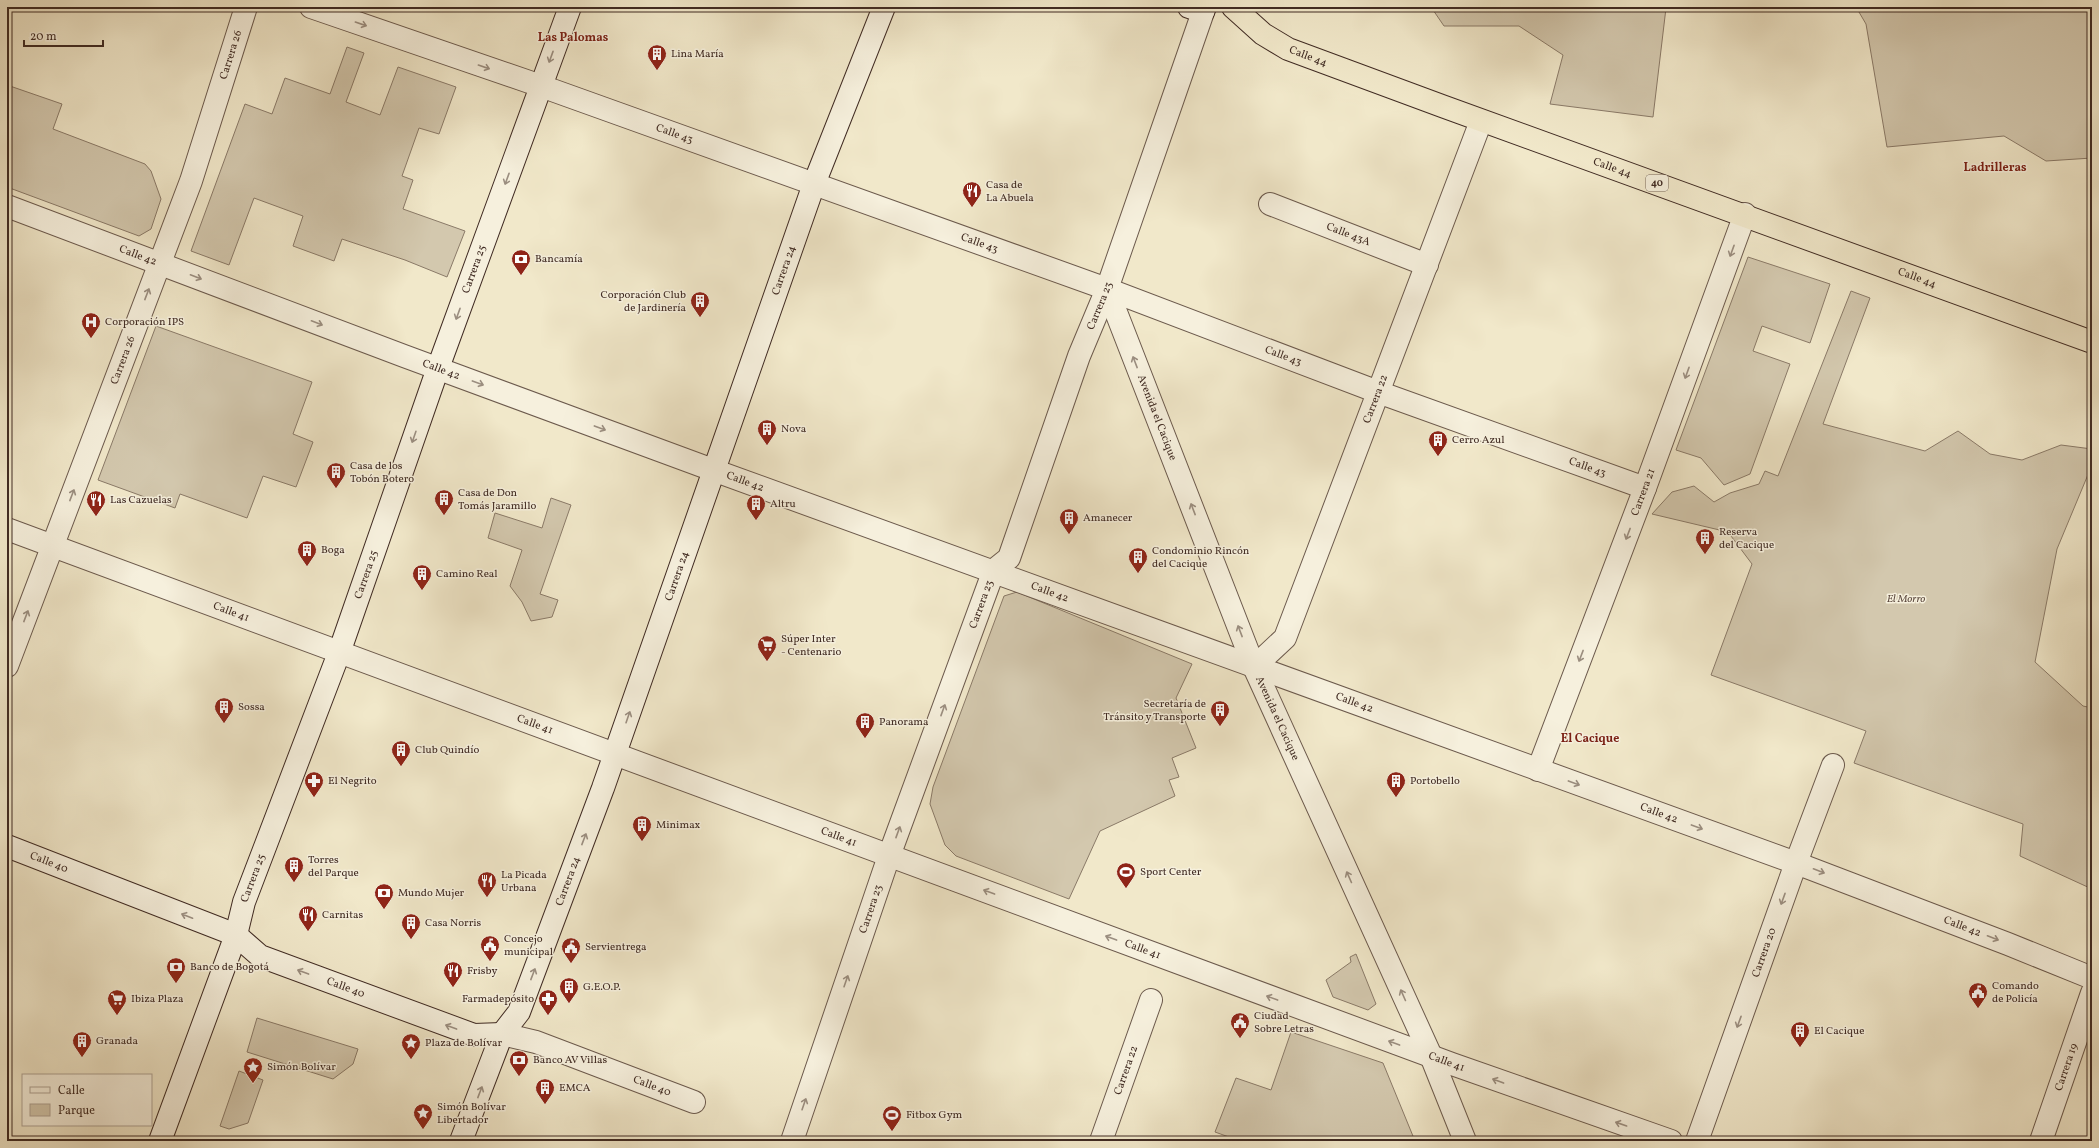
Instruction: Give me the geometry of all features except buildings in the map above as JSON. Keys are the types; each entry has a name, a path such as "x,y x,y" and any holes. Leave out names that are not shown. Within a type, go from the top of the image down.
{"highway":[{"name":"Calle 44","path":"1233,7 1263,34 1288,49 1481,121 1745,214 2092,342"}],"street":[{"name":"Carrera 26","path":"7,666 191,181 246,7"},
{"name":"Calle 43","path":"311,7 541,86 1107,289 1378,392 1645,488"},
{"name":"Carrera 25","path":"160,1141 236,935 244,902 339,653 438,368 570,7"},
{"name":"Carrera 24","path":"461,1141 502,1034 519,1012 615,753 814,184 884,7"},
{"name":"Carrera 23","path":"793,1141 889,856 994,570 1009,558 1080,356 1107,289 1199,9"},
{"name":"Carrera 22","path":"1254,667 1285,638 1481,121"},
{"name":"Calle 43A","path":"1270,204 1427,265"},
{"name":"Calle 42","path":"7,206 713,470 994,570 1254,667 1796,862 2092,978"},
{"name":"Carrera 21","path":"1538,770 1645,488 1745,214"},
{"name":"Avenida el Cacique","path":"1107,289 1254,667 1431,1056 1457,1136"},
{"name":"Calle 41","path":"7,530 615,753 1431,1056 1671,1141"},
{"name":"Carrera 20","path":"1697,1141 1796,862 1833,765"},
{"name":"Calle 40","path":"7,846 236,935 260,956 267,959 474,1035 502,1034 536,1042 694,1102"},
{"name":"Carrera 19","path":"2041,1141 2092,993"},
{"name":"Carrera 22","path":"1101,1141 1151,1000"}],"green space":[{"path":"1431,7 1678,7 1666,8 1653,117 1550,104 1563,55 1519,26 1444,26"},
{"path":"1856,7 2092,7 2092,158 2046,161 2004,136 1887,147 1866,24"},
{"path":"347,47 364,53 346,102 380,115 398,67 456,87 439,134 419,128 402,176 413,180 403,209 465,231 447,277 405,260 342,239 334,261 293,246 303,216 254,198 229,265 191,251 245,104 272,114 285,78 330,94"},
{"path":"7,85 62,104 53,129 145,164 151,171 161,199 151,229 139,236 7,187"},
{"path":"1748,257 1830,284 1810,343 1762,326 1753,351 1790,364 1750,474 1724,485 1701,458 1676,450"},
{"name":"El Morro","path":"1851,291 1870,298 1823,424 1925,451 1958,431 1990,454 2022,460 2061,445 2092,449 2092,465 2057,549 2035,662 2083,706 2092,708 2092,889 2020,856 2023,824 1854,763 1866,731 1711,675 1752,564 1728,532 1652,514 1672,492 1694,486 1714,502 1730,493 1759,484 1765,471 1778,476"},
{"path":"156,326 312,382 293,434 313,442 296,487 263,476 247,518 180,494 175,508 98,480"},
{"path":"551,498 571,505 540,594 558,600 552,617 531,621 522,602 510,586 522,550 488,538 495,513 542,528"},
{"path":"1017,592 1192,664 1176,698 1196,748 1172,758 1179,777 1169,780 1175,796 1100,831 1069,899 956,856 945,845 930,804 933,787 1004,596"},
{"path":"1356,954 1376,1004 1368,1010 1333,997 1326,980 1351,962 1350,957"},
{"path":"257,1018 358,1049 353,1064 333,1079 247,1052"},
{"path":"1291,1032 1383,1063 1415,1141 1240,1141 1215,1132 1236,1078 1271,1090"},
{"path":"239,1071 263,1080 248,1123 229,1129 220,1126"}],"place":[{"name":"Lina María","path":"657,71"},
{"name":"Casa de La Abuela","path":"972,208"},
{"name":"Bancamía","path":"521,276"},
{"name":"Corporación Club de Jardinería","path":"700,318"},
{"name":"Corporación IPS","path":"91,339"},
{"name":"Nova","path":"767,446"},
{"name":"Cerro Azul","path":"1438,457"},
{"name":"Casa de los Tobón Botero","path":"336,489"},
{"name":"Casa de Don Tomás Jaramillo","path":"444,516"},
{"name":"Las Cazuelas","path":"96,517"},
{"name":"Altru","path":"756,521"},
{"name":"Amanecer","path":"1069,535"},
{"name":"Reserva del Cacique","path":"1705,555"},
{"name":"Boga","path":"307,567"},
{"name":"Condominio Rincón del Cacique","path":"1138,574"},
{"name":"Camino Real","path":"422,591"},
{"name":"Súper Inter - Centenario","path":"767,662"},
{"name":"Sossa","path":"224,724"},
{"name":"Secretaría de Tránsito y Transporte","path":"1220,727"},
{"name":"Panorama","path":"865,739"},
{"name":"Club Quindío","path":"401,767"},
{"name":"El Negrito","path":"314,798"},
{"name":"Portobello","path":"1396,798"},
{"name":"Minimax","path":"642,842"},
{"name":"Torres del Parque","path":"294,883"},
{"name":"Sport Center","path":"1126,889"},
{"name":"La Picada Urbana","path":"487,898"},
{"name":"Mundo Mujer","path":"384,910"},
{"name":"Carnitas","path":"308,932"},
{"name":"Casa Norris","path":"411,940"},
{"name":"Concejo municipal","path":"490,962"},
{"name":"Servientrega","path":"571,964"},
{"name":"Banco de Bogotá","path":"176,984"},
{"name":"Frisby","path":"453,988"},
{"name":"G.E.O.P.","path":"569,1004"},
{"name":"Comando de Policía","path":"1978,1009"},
{"name":"Ibiza Plaza","path":"117,1016"},
{"name":"Farmadepósito","path":"548,1016"},
{"name":"Ciudad Sobre Letras","path":"1240,1039"},
{"name":"El Cacique","path":"1800,1048"},
{"name":"Granada","path":"82,1058"},
{"name":"Plaza de Bolívar","path":"411,1060"},
{"name":"Banco AV Villas","path":"519,1077"},
{"name":"Simón Bolívar","path":"253,1084"},
{"name":"EMCA","path":"545,1105"},
{"name":"Simón Bolívar Libertador","path":"423,1130"},
{"name":"Fitbox Gym","path":"892,1132"}],"district":[{"name":"Las Palomas","path":"573,38"},
{"name":"Ladrilleras","path":"1995,168"},
{"name":"El Cacique","path":"1590,739"}]}
